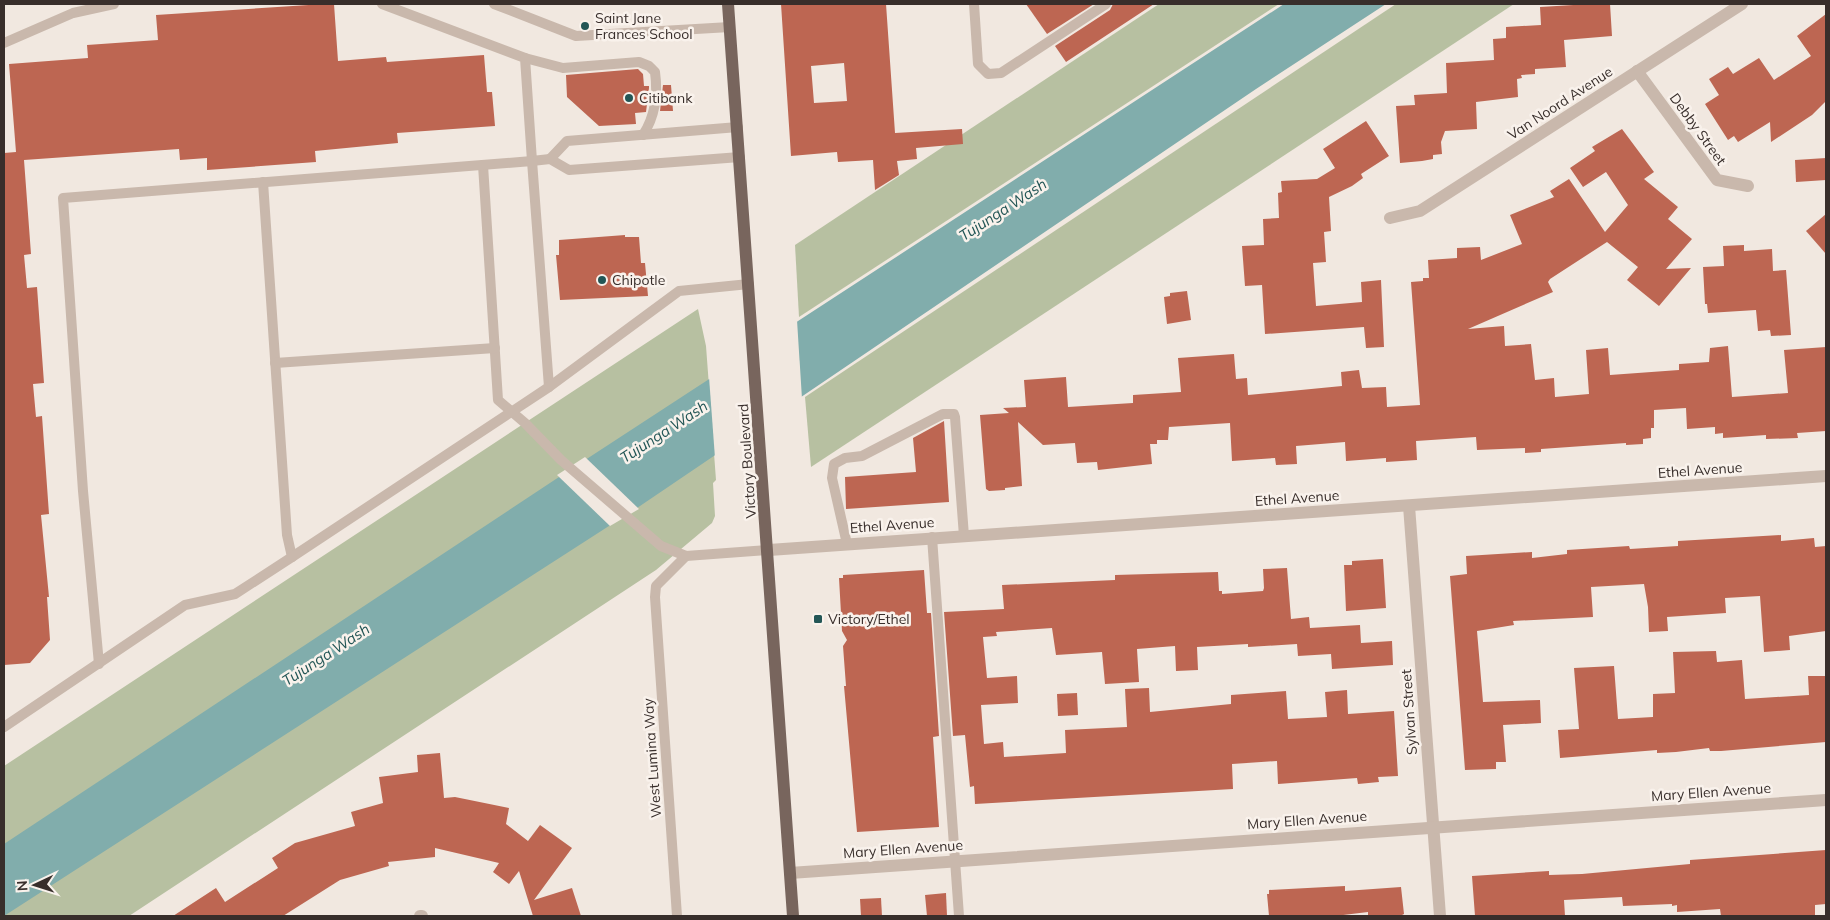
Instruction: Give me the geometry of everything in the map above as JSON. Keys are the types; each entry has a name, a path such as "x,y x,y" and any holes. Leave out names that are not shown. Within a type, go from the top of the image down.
{"main road":[{"name":"Victory Boulevard","path":"728,4 769,550 793,916"}],"street":[{"name":"Van Noord Avenue","path":"1390,218 1420,211 1742,4"},
{"name":"Debby Street","path":"1637,71 1717,180 1748,186"},
{"name":"Ethel Avenue","path":"769,550 1826,476"},
{"name":"Sylvan Street","path":"1409,506 1440,916"},
{"name":"Mary Ellen Avenue","path":"790,873 1433,826 1826,800"}],"lane":[{"path":"4,43 72,13 114,4"},
{"path":"382,4 525,58 563,68 639,62 649,66 655,72 656,98 653,117 643,135"},
{"path":"494,4 576,36 730,27"},
{"path":"974,4 978,64 988,74 1001,73 1106,4"},
{"path":"525,58 549,387"},
{"path":"550,159 567,141 738,127"},
{"path":"99,664 83,491 63,198 532,160 550,159 569,170 740,157"},
{"path":"482,165 498,400 512,411 561,460 661,546 686,556 769,550"},
{"path":"263,182 286,534 292,557"},
{"path":"4,727 185,605 235,594 549,387 679,291 749,284"},
{"path":"275,364 495,348"},
{"path":"847,544 832,478 834,464 845,458 862,456 943,414 954,414 955,416 964,536"},
{"path":"932,538 959,916"},
{"name":"West Lumina Way","path":"677,916 655,597 656,586 686,556"}],"green space":[{"path":"1159,4 1279,4 799,317 795,245"},
{"path":"1396,4 1514,4 811,467 805,397"},
{"path":"698,309 706,346 716,480 713,483 715,516 712,523 656,570 129,916 4,916 4,766"}],"water":[{"name":"Tujunga Wash","path":"1284,4 1386,4 1256,89 640,506 4,916 4,844 556,479"}],"pier":[{"path":"797,320 802,399 715,458 709,377"},
{"path":"585,457 639,509 610,526 557,475"}],"building":[{"path":"334,4 338,61 386,57 387,62 484,55 487,92 492,92 495,126 397,133 398,143 315,151 316,162 207,170 207,158 180,160 179,149 24,160 31,254 24,255 27,288 37,287 44,383 33,384 36,417 42,416 49,514 41,515 49,597 47,597 50,640 30,663 4,665 4,153 16,152 9,64 88,58 87,45 158,40 156,15"},
{"path":"781,4 886,4 895,133 962,129 963,144 916,148 917,159 897,161 899,175 875,190 873,160 838,162 837,152 791,156","holes":["844,63 847,101 814,103 811,66"]},
{"path":"1026,4 1094,4 1047,34"},
{"path":"1113,4 1154,4 1066,62 1055,46 1110,10"},
{"path":"1610,4 1612,36 1564,40 1566,67 1535,69 1535,74 1521,75 1522,78 1517,79 1518,97 1476,102 1477,129 1445,131 1441,142 1442,154 1433,155 1433,159 1400,163 1396,106 1415,105 1414,95 1447,93 1446,63 1494,60 1493,39 1506,38 1506,27 1541,25 1540,7"},
{"path":"1826,14 1826,101 1812,115 1771,142 1770,122 1738,142 1734,136 1728,140 1705,104 1719,95 1709,79 1728,67 1733,74 1759,58 1774,80 1811,56 1797,36"},
{"name":"Citibank","path":"638,69 643,74 644,86 649,86 649,88 646,112 635,113 636,124 599,126 567,97 566,75"},
{"path":"663,85 671,85 673,111 660,111"},
{"path":"1366,121 1389,156 1361,174 1363,178 1352,186 1329,197 1331,231 1324,232 1326,262 1313,263 1316,306 1362,302 1361,282 1381,280 1384,347 1366,348 1364,327 1265,334 1262,285 1245,286 1242,246 1264,245 1263,219 1279,218 1278,193 1282,192 1281,181 1317,179 1335,168 1323,149"},
{"path":"1622,129 1654,172 1644,179 1678,207 1668,219 1692,239 1666,269 1691,268 1659,306 1627,280 1638,267 1607,242 1550,279 1548,282 1553,292 1468,329 1504,326 1505,346 1531,344 1535,380 1554,378 1555,397 1589,394 1586,350 1608,348 1610,375 1679,370 1679,364 1709,362 1710,348 1728,346 1732,397 1788,393 1784,350 1826,347 1826,431 1797,433 1798,438 1766,439 1766,435 1723,438 1723,433 1715,434 1715,427 1687,429 1686,408 1654,410 1654,428 1651,428 1651,438 1643,439 1643,444 1626,445 1626,443 1541,449 1541,452 1525,453 1525,448 1477,450 1476,437 1416,441 1417,460 1386,462 1386,458 1346,461 1345,442 1296,446 1297,464 1276,465 1275,458 1232,461 1230,423 1169,427 1168,440 1157,440 1157,444 1150,444 1152,464 1098,470 1097,462 1077,463 1075,443 1043,445 1018,422 1022,486 1005,488 1005,490 989,491 986,489 980,415 1009,413 1003,408 1026,407 1024,380 1066,377 1068,407 1133,403 1133,395 1181,392 1178,358 1234,354 1236,379 1247,378 1248,395 1342,386 1341,372 1359,370 1362,388 1386,387 1387,407 1420,405 1411,282 1423,281 1423,278 1429,278 1428,260 1457,258 1457,248 1480,247 1481,260 1522,244 1510,215 1554,197 1550,191 1569,179 1605,232 1628,205 1606,172 1583,187 1570,168 1595,151 1592,147"},
{"path":"1826,158 1826,180 1796,182 1795,160"},
{"path":"1826,214 1826,254 1806,231"},
{"name":"Chipotle","path":"625,235 625,237 639,237 641,263 645,263 648,296 560,300 556,255 559,255 559,240"},
{"path":"1744,245 1744,251 1772,249 1773,271 1786,270 1791,335 1771,336 1770,330 1758,331 1756,310 1708,313 1707,304 1705,304 1703,267 1724,266 1723,246"},
{"path":"1187,291 1191,320 1167,324 1164,297 1170,296 1170,293"},
{"path":"944,421 949,502 846,509 845,477 916,472 913,438"},
{"path":"1781,535 1781,541 1814,538 1815,547 1826,546 1826,631 1789,636 1790,650 1764,652 1760,596 1725,598 1726,613 1667,617 1668,631 1649,632 1648,607 1644,584 1591,587 1593,617 1513,621 1514,625 1477,631 1483,702 1540,700 1541,723 1503,725 1506,762 1496,762 1496,769 1465,770 1450,576 1467,574 1466,556 1532,552 1532,558 1567,554 1567,550 1629,546 1630,549 1678,546 1678,541"},
{"path":"1383,559 1386,608 1346,611 1344,565 1352,565 1352,561"},
{"path":"1287,568 1291,619 1309,617 1310,628 1360,625 1361,643 1392,641 1393,665 1332,669 1331,654 1298,656 1297,644 1248,647 1248,644 1197,647 1198,670 1176,671 1175,646 1137,649 1139,682 1105,684 1102,652 1056,655 1052,628 996,632 997,636 983,637 987,678 1017,676 1018,703 981,705 984,744 1003,742 1004,757 1066,753 1065,730 1127,727 1125,689 1149,688 1150,712 1231,704 1231,695 1286,691 1288,719 1327,717 1325,692 1347,690 1348,714 1394,711 1398,776 1378,777 1379,782 1358,784 1357,778 1278,784 1277,761 1232,764 1233,789 975,804 974,786 970,787 965,735 953,736 944,612 1004,609 1002,585 1115,580 1115,575 1218,572 1219,591 1222,591 1222,594 1263,591 1263,569"},
{"path":"924,570 927,613 931,613 939,736 933,737 939,827 857,832 844,686 846,686 843,646 847,640 842,631 839,578 843,578 843,575"},
{"path":"1716,651 1717,662 1742,660 1745,699 1809,695 1808,676 1826,676 1826,742 1721,751 1710,751 1709,748 1657,753 1657,750 1560,758 1558,730 1579,729 1574,668 1614,666 1618,719 1653,717 1653,694 1675,693 1673,652"},
{"path":"1077,693 1078,715 1058,716 1057,694"},
{"path":"440,753 444,798 455,797 509,808 506,824 528,841 540,825 572,848 534,900 572,888 581,916 533,916 519,871 509,884 493,872 499,863 435,848 435,857 388,862 389,866 340,880 283,916 173,916 216,888 225,902 278,868 272,858 295,843 355,826 351,812 383,803 379,777 418,772 417,755"},
{"path":"1826,850 1826,904 1815,905 1815,916 1721,916 1720,909 1677,912 1677,905 1672,906 1672,904 1623,906 1622,897 1564,900 1565,916 1475,916 1472,876 1549,871 1549,875 1582,874 1690,864 1690,860"},
{"path":"1345,886 1345,891 1401,887 1404,914 1400,916 1368,916 1368,912 1335,916 1269,916 1267,894 1269,894 1269,890"},
{"path":"946,893 947,916 927,916 925,895"},
{"path":"881,898 882,916 861,916 860,899"}],"place":[{"name":"Saint Jane Frances School","path":"585,26"},
{"name":"Citibank","path":"629,98"},
{"name":"Chipotle","path":"602,280"},
{"name":"Victory/Ethel","path":"818,619"}]}
